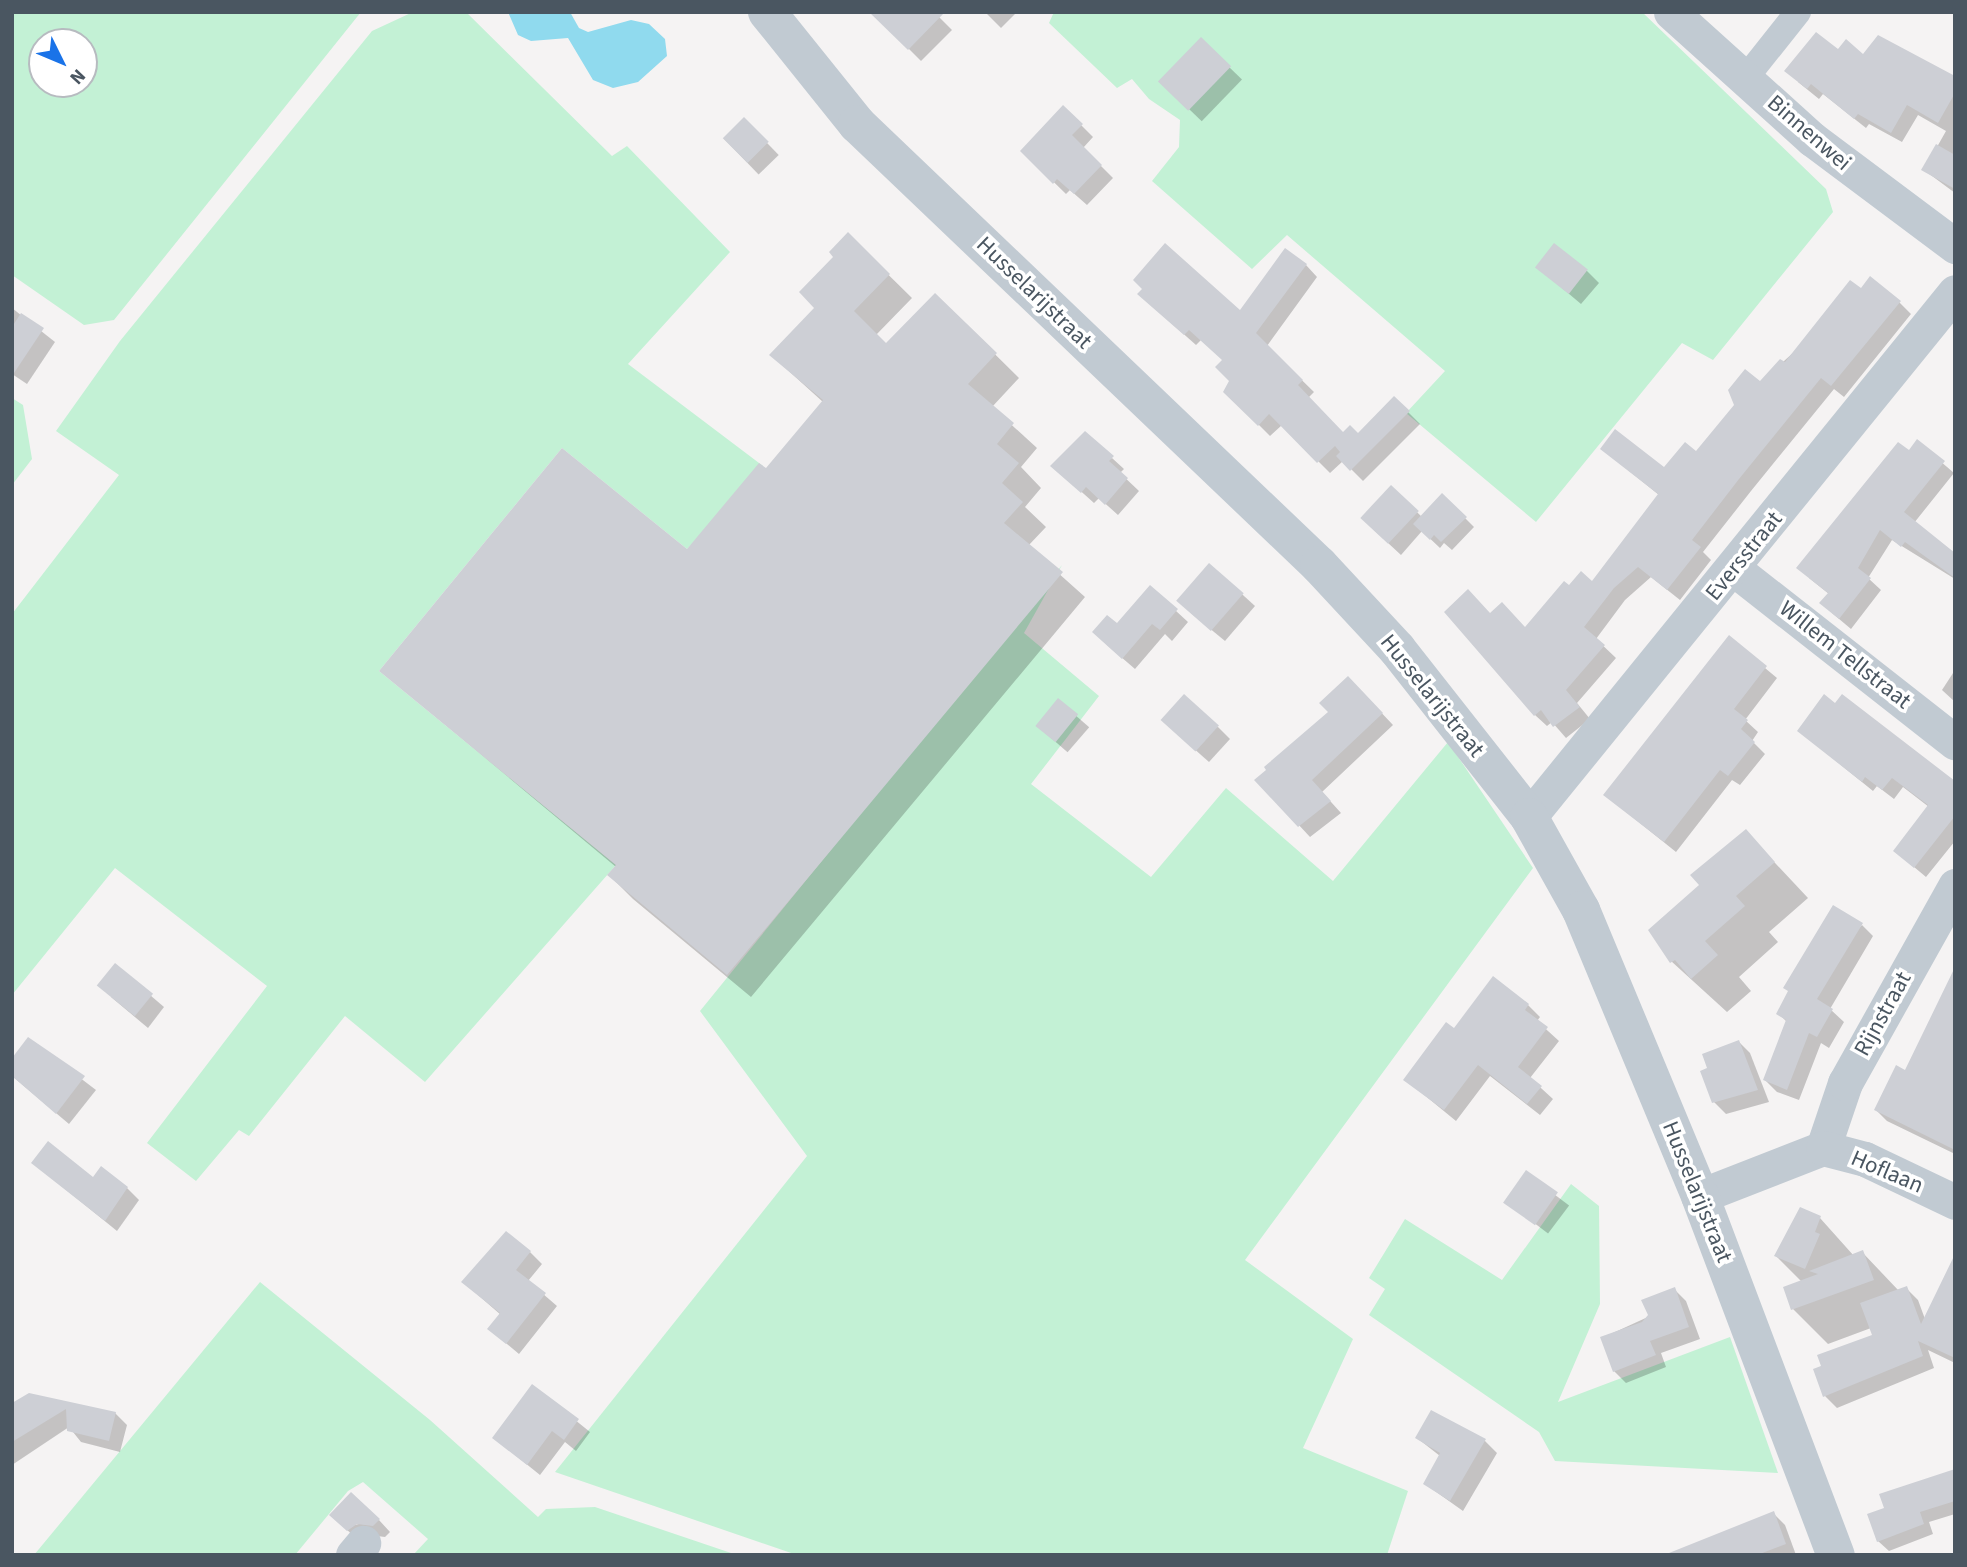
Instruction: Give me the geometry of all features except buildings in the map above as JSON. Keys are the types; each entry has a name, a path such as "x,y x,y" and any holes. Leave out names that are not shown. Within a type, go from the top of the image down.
{"street":[{"name":"Husselarijstraat","path":"767,12 856,124 1319,565 1397,649 1529,817 1581,909 1700,1195 1836,1555"},
{"name":"Binnenwei","path":"1671,12 1744,80 1840,162 1955,246"},
{"path":"1744,80 1798,12"},
{"name":"Eversstraat","path":"1529,817 1734,569 1955,292"},
{"name":"Willem Tellstraat","path":"1734,569 1955,742"},
{"name":"Rijnstraat","path":"1823,1148 1845,1083 1955,886"},
{"name":"Hoflaan","path":"1700,1195 1823,1148 1866,1159 1955,1202"}],"green space":[{"path":"12,12 361,12 114,320 84,325 12,275"},
{"path":"413,12 466,12 612,156 627,146 730,252 628,364 763,466 687,549 562,448 379,671 616,865 425,1082 345,1016 249,1136 239,1130 196,1181 147,1143 267,986 115,868 12,995 12,614 119,475 56,431 120,341 372,31"},
{"path":"1054,12 1642,12 1826,189 1833,212 1713,360 1682,343 1536,522 1406,413 1445,371 1287,235 1252,269 1152,181 1179,147 1180,120 1149,99 1132,79 1117,88 1049,23"},
{"path":"12,398 23,405 32,459 12,485"},
{"path":"1062,565 1024,633 1099,696 1031,784 1151,877 1226,788 1333,881 1448,742 1533,868 1245,1260 1353,1339 1303,1448 1408,1491 1387,1555 797,1555 555,1472 807,1156 700,1011"},
{"path":"1571,1184 1599,1206 1600,1304 1558,1402 1730,1337 1778,1473 1555,1461 1539,1432 1369,1315 1385,1289 1369,1278 1405,1219 1502,1280"},
{"path":"260,1282 430,1420 538,1517 546,1509 595,1507 737,1555 413,1555 428,1539 363,1482 348,1491 295,1555 34,1555"}],"water":[{"path":"508,12 570,12 579,28 588,32 631,20 649,24 665,39 667,56 638,82 613,88 593,80 568,38 531,41 518,35"}]}
